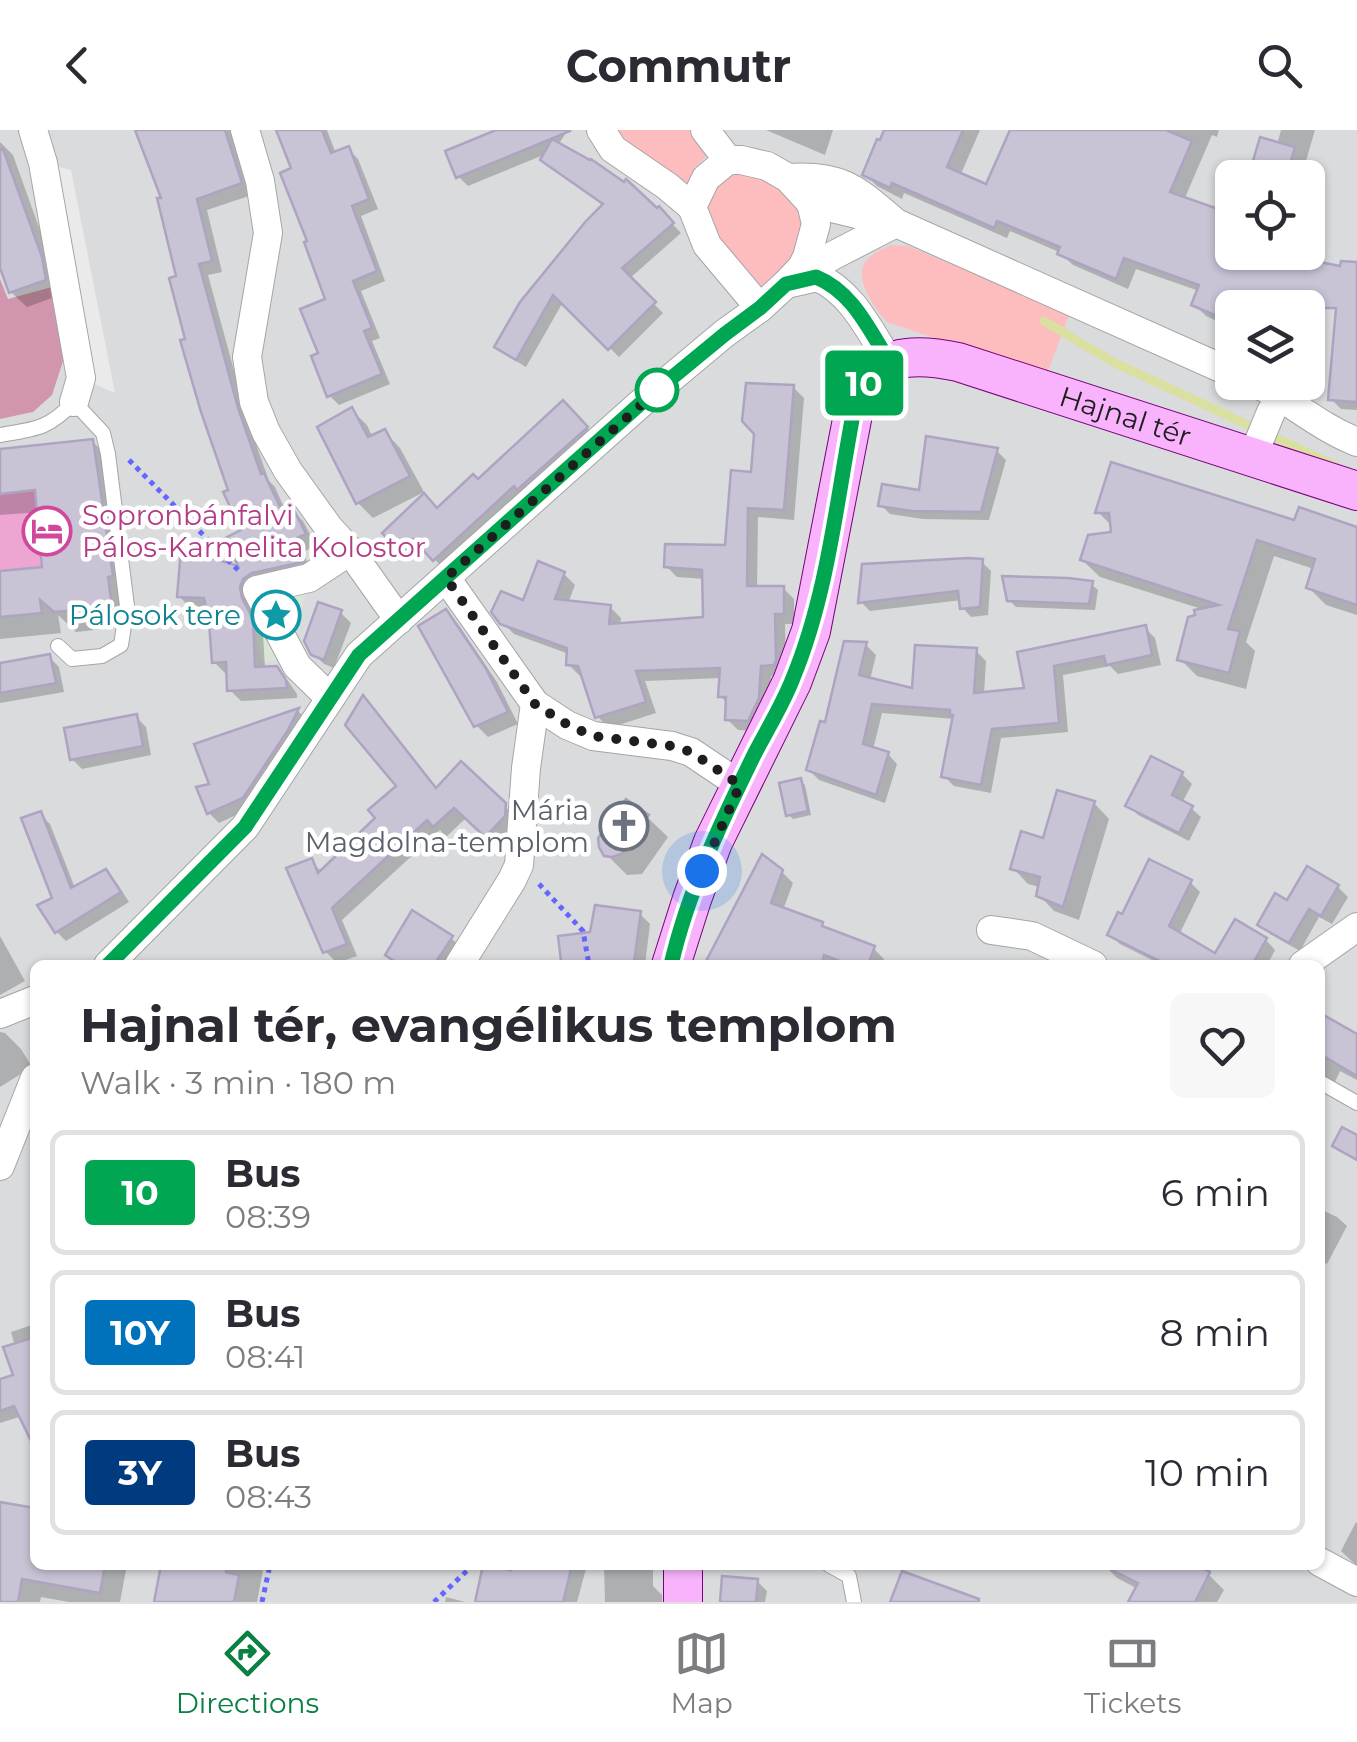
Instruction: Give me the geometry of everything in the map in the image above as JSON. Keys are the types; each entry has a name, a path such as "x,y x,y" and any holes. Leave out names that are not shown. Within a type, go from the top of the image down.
{"street":[{"path":"33,130 43,163 81,378 74,402"},
{"path":"245,130 260,182 268,233 247,356 254,402 288,472 398,620"},
{"path":"601,130 613,149 692,206 707,245 760,308"},
{"path":"674,960 713,842 792,682 811,631 855,404 862,386 889,361 853,304 814,214 788,178 767,166 728,160 705,130"},
{"path":"692,206 706,178 728,160"},
{"path":"788,178 818,176 858,191 896,224"},
{"path":"814,214 896,224 1215,365"},
{"path":"113,960 245,827 359,655 640,404 786,284 808,256 814,214"},
{"path":"786,284 896,224"},
{"path":"786,284 816,277 835,287 853,304"},
{"name":"Hajnal tér","path":"889,361 912,356 958,362 1256,448 1357,492"},
{"path":"1270,400 1357,442"},
{"path":"1256,448 1274,405"},
{"path":"329,698 296,666 258,590 309,578 350,551"},
{"path":"446,578 535,704 593,736 691,752 740,785"},
{"path":"462,960 518,865 535,704"},
{"path":"1310,960 1357,926"},
{"path":"992,930 1032,936 1082,960"},
{"path":"0,1014 30,1002"},
{"path":"0,1166 30,1091"},
{"path":"1325,1565 1357,1582"},
{"path":"682,1602 683,1570"}],"lane":[{"path":"0,435 42,428 74,402 102,433 108,454 127,606 122,645 102,656 72,659 58,646"},
{"path":"1325,1085 1357,1103"},
{"path":"838,1570 849,1576 854,1602"}],"path":[{"path":"135,466 258,590"},
{"path":"518,865 583,930 588,960"},
{"path":"262,1602 269,1570"},
{"path":"434,1602 468,1570"}],"shaded area":[{"path":"0,130 1357,130 1357,1602 0,1602 0,419 33,412 0,279"},
{"path":"607,130 708,130 719,144 695,167 688,196"},
{"path":"722,147 755,147 786,162 813,216 785,275 759,289 708,243 698,172"},
{"path":"43,163 71,170 115,393 81,378"},
{"path":"891,245 908,246 1070,313 1046,376 887,322 868,295 862,271 869,258"},
{"path":"0,279 8,299 52,287 64,358 52,395 33,412 0,419"},
{"path":"35,490 42,567 0,571 0,494"},
{"name":"Pálosok tere","path":"309,578 283,659 262,662 254,627 254,595"}],"building":[{"path":"135,130 225,130 242,183 197,199 212,261 199,264 238,408 261,474 264,473 282,511 292,506 306,534 293,540 302,562 252,573 240,587 253,619 255,667 277,666 287,688 227,691 226,662 212,663 204,598 177,597 181,549 238,566 225,538 241,530 223,492 228,490 180,340 185,339 169,278 176,276 157,198 161,198"},
{"path":"276,130 322,130 331,153 349,146 369,199 352,206 377,271 353,281 372,328 364,331 382,374 327,397 311,356 318,353 300,309 325,299 280,173 291,168"},
{"path":"496,130 570,131 456,178 445,151"},
{"path":"884,130 963,130 947,167 986,184 1010,130 1166,130 1192,141 1170,192 1215,208 1215,270 1325,270 1325,263 1340,266 1341,261 1357,262 1357,402 1328,400 1336,308 1325,308 1325,290 1215,290 1215,315 1191,305 1199,285 1124,258 1116,279 1057,254 1060,247 997,221 994,228 892,183 890,188 862,175 877,139"},
{"path":"1260,137 1295,147 1291,160 1253,160"},
{"path":"552,139 624,182 626,179 674,223 622,268 656,302 608,350 553,295 516,360 494,347 520,302 603,204 540,160"},
{"path":"3,149 42,257 46,280 9,293 0,268"},
{"path":"746,383 794,385 784,510 748,508 747,586 784,586 784,614 775,614 774,665 761,666 759,698 748,721 725,720 726,697 718,697 720,668 636,671 646,702 595,718 578,666 566,665 567,648 500,624 491,612 501,591 523,600 538,561 565,572 555,599 611,605 609,624 703,617 702,570 664,567 665,544 725,545 731,470 751,472 754,434 742,421"},
{"path":"563,400 588,427 517,490 514,486 433,561 413,539 399,551 382,533 424,493 437,508 473,474 478,479"},
{"path":"352,407 368,437 385,429 410,476 356,504 317,427"},
{"path":"926,436 998,448 981,512 912,511 878,506 882,484 919,490"},
{"path":"93,439 113,576 108,577 112,607 54,612 40,600 42,613 0,617 0,571 42,567 35,490 0,494 0,449"},
{"path":"1111,462 1294,520 1299,507 1357,527 1357,605 1306,588 1315,559 1257,540 1228,629 1240,631 1229,673 1177,660 1188,617 1195,615 1194,610 1219,605 1080,560 1088,535 1111,532 1109,513 1095,513"},
{"path":"983,559 980,607 960,609 958,591 858,603 862,564"},
{"path":"1002,576 1093,581 1089,604 1007,601"},
{"path":"318,602 342,610 324,660 311,655 304,641"},
{"path":"446,609 485,667 508,712 474,727 418,626"},
{"path":"1146,625 1152,655 1106,665 1104,656 1054,666 1059,723 992,729 981,785 941,777 953,715 950,710 872,704 863,744 889,752 876,795 806,770 820,721 825,722 844,641 867,642 859,675 912,688 915,645 977,648 974,693 1024,688 1017,652"},
{"path":"50,654 56,683 0,693 0,663"},
{"path":"363,695 436,788 461,761 506,803 505,816 485,837 454,808 433,827 427,820 332,908 347,944 323,953 286,868 312,858 318,873 375,818 368,810 396,786 345,725"},
{"path":"299,708 243,798 207,814 196,787 209,784 194,744"},
{"path":"137,714 143,746 70,760 64,728"},
{"path":"1151,756 1183,772 1172,795 1193,806 1179,833 1125,806"},
{"path":"801,778 808,811 786,816 779,783"},
{"path":"1057,790 1095,801 1063,907 1036,896 1040,877 1010,869 1021,831 1043,838"},
{"name":"Mária Magdolna-templom","path":"626,799 649,815 621,854 604,856 598,838"},
{"path":"41,811 71,888 106,869 121,892 55,933 37,905 52,898 21,818"},
{"path":"762,854 783,870 771,903 875,946 870,960 837,960 824,955 823,960 707,960"},
{"path":"1149,859 1192,880 1169,926 1215,953 1235,919 1267,938 1255,960 1158,960 1107,935 1118,912 1122,914"},
{"path":"1307,866 1339,885 1321,916 1309,909 1289,943 1257,925 1275,893 1287,900"},
{"path":"595,905 641,911 634,960 561,960 558,936 590,932"},
{"path":"412,910 453,936 437,960 392,960 385,955"},
{"path":"1325,1016 1357,1034 1357,1076 1325,1057"},
{"path":"1342,1127 1357,1135 1357,1160 1332,1146"},
{"path":"30,1339 30,1439 14,1406 0,1411 0,1379 13,1375 3,1347"},
{"path":"0,1502 30,1507 30,1570 104,1570 100,1593 22,1579 18,1602 0,1602"},
{"path":"160,1570 226,1570 239,1575 234,1602 154,1602"},
{"path":"482,1570 571,1570 563,1602 475,1602"},
{"path":"1112,1570 1210,1572 1195,1602 1128,1602 1138,1583"},
{"path":"902,1571 979,1599 979,1602 890,1602"},
{"path":"722,1576 758,1579 756,1602 720,1602"}],"waterway":[{"path":"1044,321 1113,362 1336,466"}],"bus line":[{"name":"10","path":"113,960 245,827 359,655 640,404 786,284 816,277 835,287 853,304 889,361 862,386 855,404 811,631 792,682 713,842 672,960"}],"place":[{"name":"Sopronbánfalvi Pálos-Karmelita Kolostor","path":"47,531"},
{"name":"Pálosok tere","path":"276,615"},
{"name":"Mária Magdolna-templom","path":"624,826"}],"route":[{"path":"657,390 669,380 446,578 535,704 593,736 691,752 740,785 702,871"}]}
